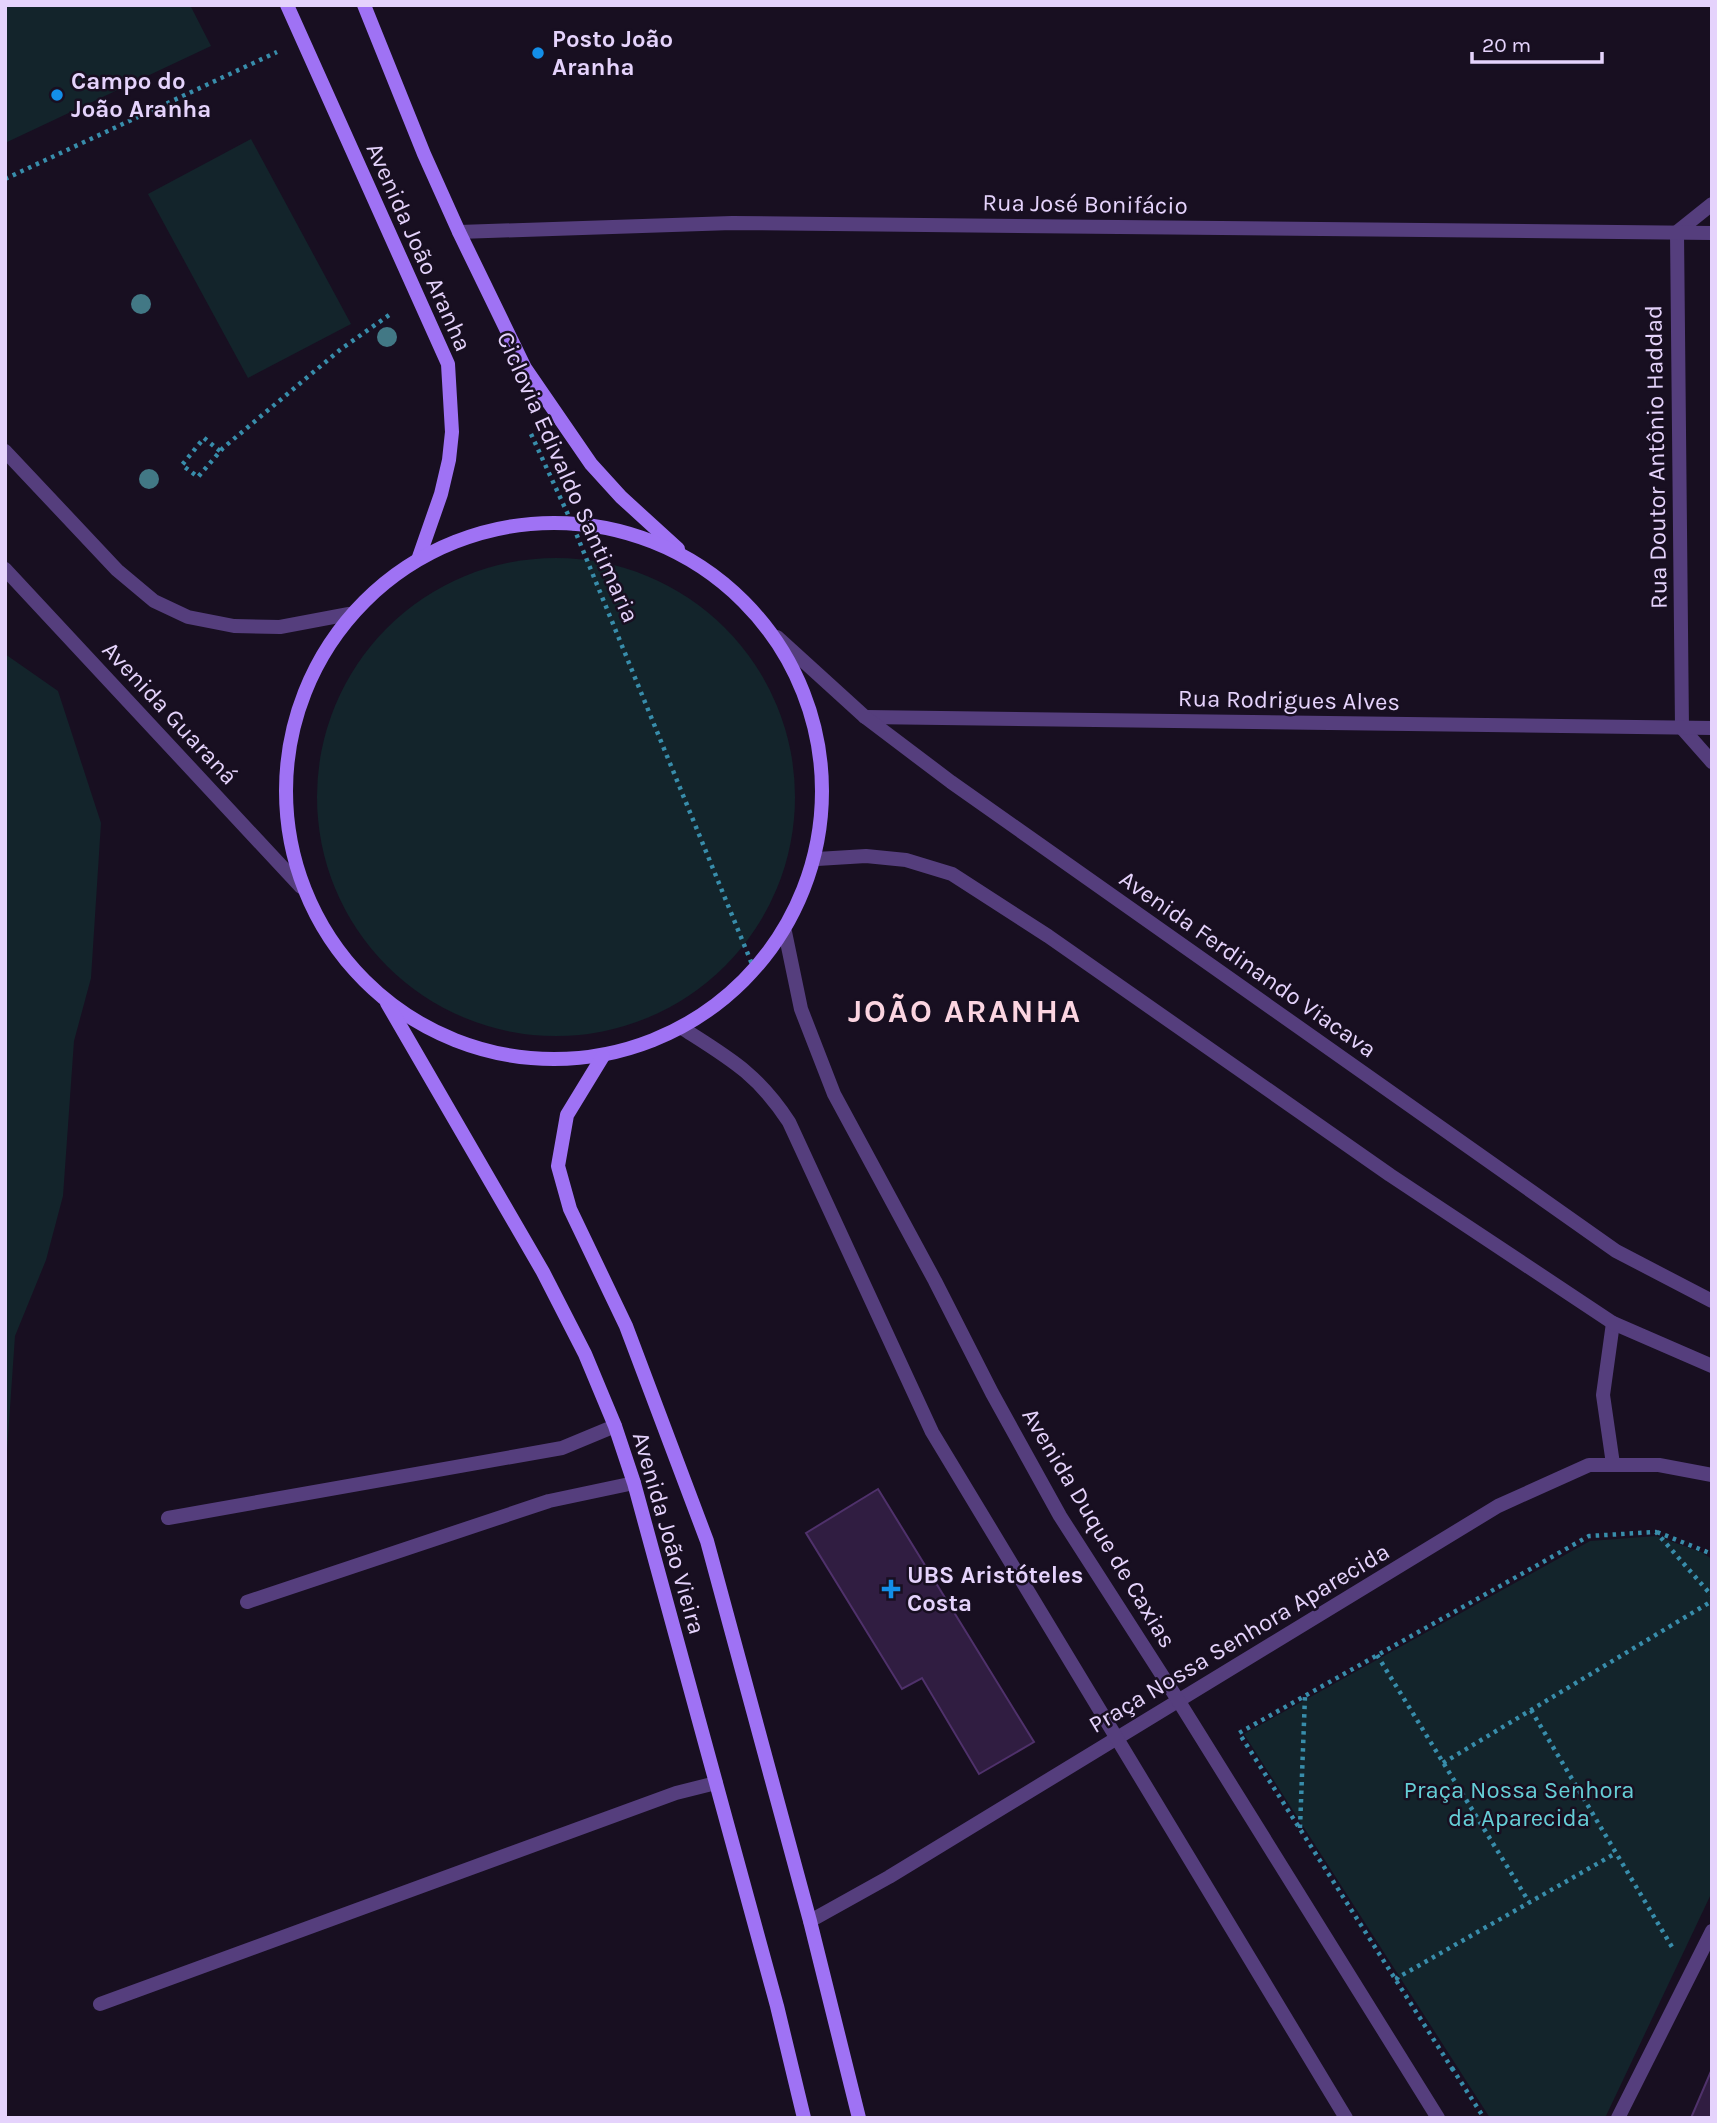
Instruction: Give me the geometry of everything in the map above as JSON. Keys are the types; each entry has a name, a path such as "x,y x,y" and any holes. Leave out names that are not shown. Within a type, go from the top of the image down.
{"main road":[{"name":"Avenida João Aranha","path":"287,5 448,364 452,432 449,460 441,494 419,556"},
{"name":"Avenida João Aranha","path":"364,5 424,154 525,368 591,464 621,497 682,553"},
{"path":"572,521 682,553 735,589 776,637 821,744 817,859 785,932 739,987 682,1028 603,1056 527,1059 452,1040 387,1002 336,950 301,887 285,816 287,743 309,674 349,614 419,556 493,528 572,521"},
{"name":"Avenida João Vieira","path":"387,1002 543,1272 586,1354 615,1426 634,1483 716,1783 804,2118"},
{"name":"Avenida João Vieira","path":"603,1056 567,1115 558,1166 570,1209 626,1326 707,1541 810,1921 859,2118"}],"street":[{"path":"1676,232 1712,204"},
{"name":"Rua José Bonifácio","path":"459,232 732,223 1712,233"},
{"name":"Rua Doutor Antônio Haddad","path":"1676,232 1682,727"},
{"path":"5,451 117,570 154,601 188,617 234,626 280,627 349,614"},
{"name":"Avenida Guaraná","path":"5,569 301,887"},
{"name":"Avenida Ferdinando Viacava","path":"776,637 865,717 951,782 1616,1251 1712,1301"},
{"name":"Rua Rodrigues Alves","path":"865,717 1712,727"},
{"path":"1682,727 1712,762"},
{"path":"817,859 866,856 906,860 952,874 1048,936 1390,1175 1613,1323 1712,1366"},
{"name":"Avenida Duque de Caxias","path":"785,932 801,1009 834,1094 992,1393 1060,1516 1178,1700 1437,2118"},
{"path":"682,1028 741,1066 773,1096 789,1122 932,1433 1346,2118"},
{"path":"1613,1323 1603,1395 1613,1464"},
{"path":"168,1518 562,1448 615,1426"},
{"name":"Praça Nossa Senhora Aparecida","path":"810,1921 889,1877 1498,1506 1589,1465 1659,1465 1712,1475"},
{"path":"247,1602 549,1501 634,1483"},
{"path":"100,2004 676,1793 716,1783"},
{"path":"1618,2118 1712,1931"}],"path":[{"path":"5,179 283,49"},
{"path":"220,452 204,438 182,465 198,477 220,452 341,349 418,293"},
{"name":"Ciclovia Edivaldo Santimaria","path":"526,422 572,521 754,969"},
{"path":"1484,2118 1239,1732 1589,1536 1656,1532 1712,1554"},
{"path":"1443,1763 1712,1599 1656,1532"},
{"path":"1377,1655 1529,1902"},
{"path":"1300,1829 1305,1696"},
{"path":"1531,1710 1678,1957"},
{"path":"1453,2070 1397,1978 1616,1853"}],"green space":[{"name":"Campo do João Aranha","path":"5,5 190,5 211,46 5,143"},
{"path":"251,139 351,324 248,378 148,194"},
{"path":"556,558 603,562 648,576 689,598 725,628 755,664 777,705 791,750 795,797 791,844 777,889 755,930 725,966 689,996 648,1018 603,1032 556,1036 509,1032 464,1018 423,996 387,966 357,930 335,889 321,844 317,797 321,750 335,705 357,664 387,628 423,598 464,576 509,562"},
{"path":"5,654 58,691 101,823 91,978 74,1041 63,1196 46,1260 15,1336 5,1480"},
{"name":"Praça Nossa Senhora da Aparecida","path":"1656,1536 1701,1552 1712,1559 1712,1892 1605,2118 1490,2118 1244,1734 1590,1541"}],"building":[{"name":"UBS Aristóteles Costa","path":"878,1489 1034,1742 979,1774 922,1678 902,1689 806,1533"},
{"path":"1712,2069 1712,2118 1691,2118"}],"place":[{"name":"Posto João Aranha","path":"538,53"},
{"name":"Campo do João Aranha","path":"57,95"},
{"name":"UBS Aristóteles Costa","path":"891,1589"}],"district":[{"name":"JOÃO ARANHA","path":"965,1011"}]}
